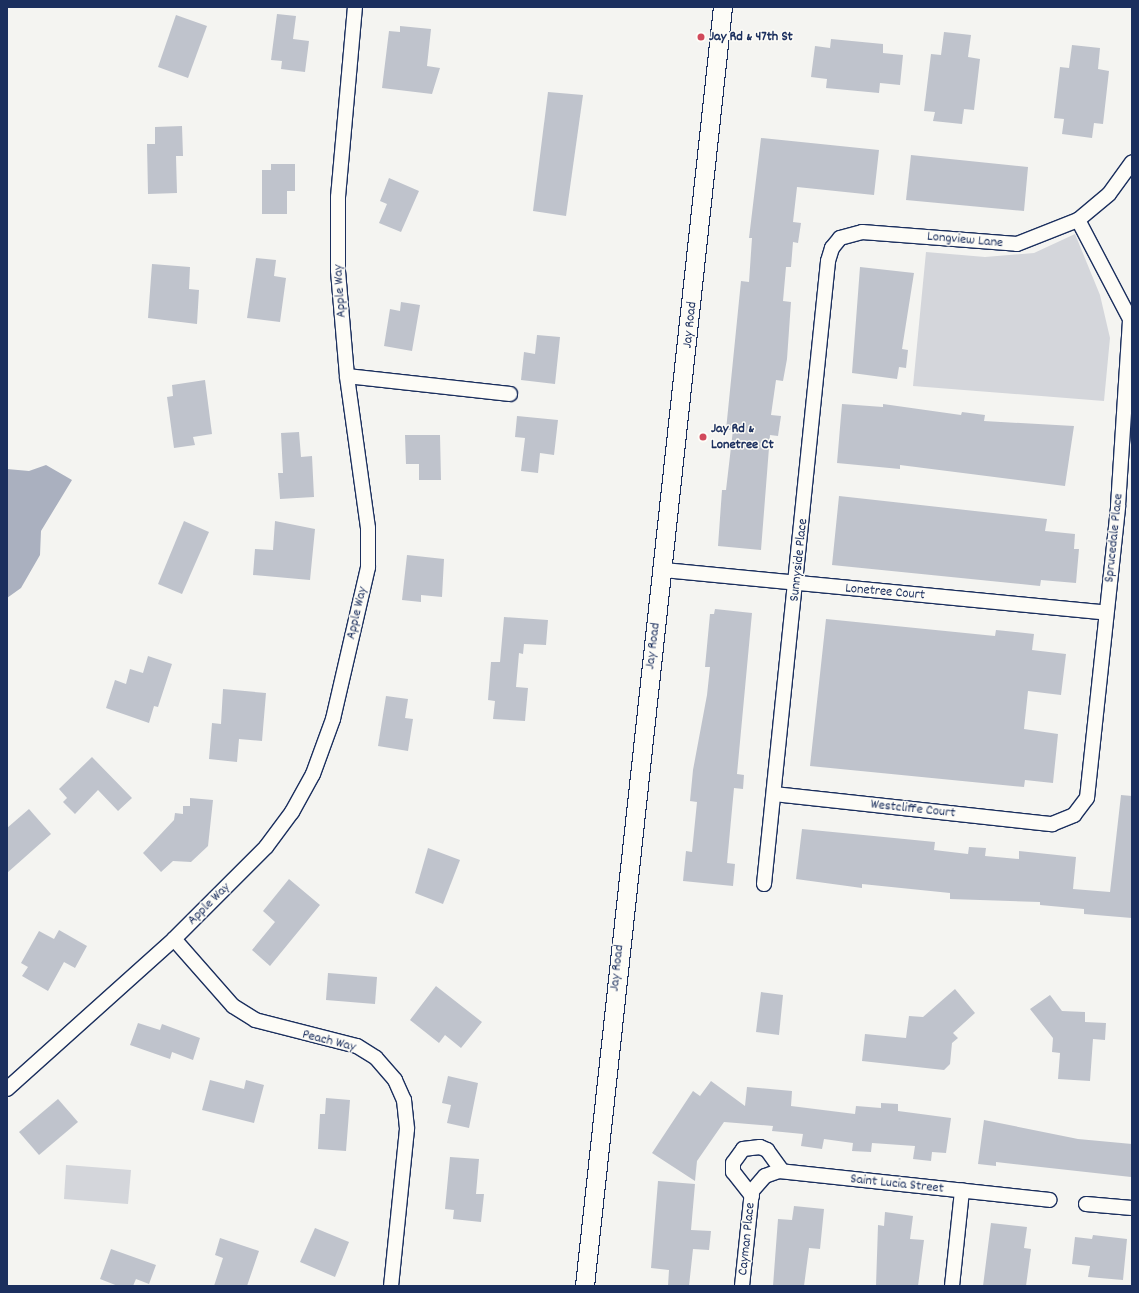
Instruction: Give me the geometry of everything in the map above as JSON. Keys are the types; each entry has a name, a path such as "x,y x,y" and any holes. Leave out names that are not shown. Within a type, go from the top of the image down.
{"street":[{"name":"Apple Way","path":"7,1089 174,939 266,847 288,817 313,774 332,719 368,567 368,528 347,376 338,270 338,197 355,7"},
{"name":"Jay Road","path":"585,1286 634,807 663,570 723,7"},
{"name":"Longview Lane","path":"840,238 862,232 890,233 1002,245 1031,240 1078,220 1109,194 1132,162"},
{"name":"Sprucedale Place","path":"1052,824 1074,816 1087,798 1125,418 1130,319 1078,220"},
{"name":"Sunnyside Place","path":"764,884 797,583 828,261 840,238"},
{"path":"347,376 510,394"},
{"name":"Lonetree Court","path":"663,570 1106,613"},
{"name":"Westcliffe Court","path":"774,794 1052,824"},
{"name":"Peach Way","path":"174,939 233,1006 250,1016 279,1029 357,1046 376,1058 396,1080 404,1100 407,1129 391,1286"},
{"path":"752,1194 733,1172 733,1163 743,1149 760,1147 767,1150 782,1172"},
{"name":"Saint Lucia Street","path":"752,1194 764,1176 782,1172 1049,1200"},
{"path":"952,1286 962,1191"},
{"name":"Cayman Place","path":"742,1286 752,1194"},
{"path":"1086,1204 1132,1208"}],"shaded area":[{"path":"1075,234 1100,295 1110,338 1104,401 913,386 926,252 985,257 1034,253"},
{"path":"66,1165 131,1170 128,1204 64,1199"}],"water":[{"path":"46,465 72,480 41,531 40,555 21,588 7,598 7,469 29,471"}],"building":[{"path":"277,14 296,16 293,39 309,41 305,72 281,69 282,61 271,60"},
{"path":"176,15 207,26 188,78 158,67"},
{"path":"400,26 431,29 427,66 440,68 432,94 382,88 389,31 400,32"},
{"path":"944,32 971,35 968,57 980,59 974,110 964,109 962,124 933,121 935,112 924,111 931,54 941,55"},
{"path":"831,39 883,44 883,53 903,55 900,85 880,83 879,93 826,88 827,79 811,77 815,46 830,48"},
{"path":"1072,45 1100,48 1098,69 1109,71 1103,124 1094,123 1092,138 1062,134 1064,119 1054,118 1060,67 1069,68"},
{"path":"548,92 583,95 566,216 533,211"},
{"path":"182,126 183,156 176,156 177,193 148,194 147,144 155,144 155,127"},
{"path":"761,138 879,150 874,195 797,187 793,222 801,223 798,243 793,242 791,267 786,267 783,301 791,302 787,359 783,381 776,380 771,415 781,416 778,436 770,435 761,550 718,546 722,490 726,490 733,430 726,430 741,281 749,282 752,238 749,238"},
{"path":"911,155 1028,167 1024,211 906,200"},
{"path":"271,164 295,164 295,191 287,191 287,214 262,214 262,170 271,170"},
{"path":"389,178 419,191 401,232 379,223 387,204 380,201"},
{"path":"256,258 276,260 274,276 286,278 280,322 247,318"},
{"path":"152,264 190,267 189,289 199,290 197,324 148,318"},
{"path":"860,267 914,273 902,349 908,350 906,368 899,367 897,379 852,373"},
{"path":"401,302 420,305 412,351 384,346 390,309 400,311"},
{"path":"537,335 560,337 555,384 521,380 524,352 535,354"},
{"path":"205,380 212,434 193,437 195,445 174,448 167,397 173,396 172,385"},
{"path":"842,404 883,407 883,404 961,415 962,412 985,415 984,421 1074,426 1065,486 900,465 900,469 837,463"},
{"path":"517,416 558,420 554,455 540,453 538,473 521,471 525,438 515,437"},
{"path":"299,432 301,457 312,456 314,497 280,499 278,473 283,473 281,433"},
{"path":"405,435 440,435 441,480 419,480 419,464 406,464"},
{"path":"839,496 1047,519 1045,531 1075,534 1074,549 1079,549 1076,583 1041,580 1040,586 832,565"},
{"path":"184,521 209,532 182,594 158,584"},
{"path":"275,521 315,529 310,580 253,575 255,549 273,550"},
{"path":"407,555 444,559 442,597 421,595 421,602 402,600"},
{"path":"715,609 752,613 737,774 744,775 743,789 734,788 727,863 735,864 733,886 683,881 686,851 692,852 697,802 690,801 693,770 707,695 710,667 705,667 710,614 714,614"},
{"path":"504,617 548,620 546,645 524,644 523,654 519,653 516,687 528,688 525,721 493,719 495,701 488,700 491,662 500,662"},
{"path":"826,619 995,636 996,630 1034,634 1032,650 1066,654 1061,695 1028,691 1024,729 1058,734 1053,783 1025,780 1024,787 810,766"},
{"path":"148,656 172,664 158,707 154,706 149,723 106,708 115,680 126,684 130,669 143,673"},
{"path":"223,689 266,693 262,741 239,739 237,762 209,759 212,723 221,724"},
{"path":"386,696 408,699 405,718 413,719 408,751 378,746"},
{"path":"92,757 132,798 118,811 98,790 75,814 63,802 67,798 59,789"},
{"path":"1121,795 1132,796 1132,918 1084,914 1084,909 1040,905 1040,902 950,899 950,893 862,884 862,888 796,879 802,829 935,842 934,850 968,854 969,847 986,848 985,856 1019,859 1019,851 1076,857 1073,889 1110,892"},
{"path":"190,798 213,800 208,846 191,862 173,861 161,872 143,853 174,820 175,813 183,814 183,806 190,806"},
{"path":"29,809 51,834 7,873 7,828"},
{"path":"428,848 460,860 443,904 415,893"},
{"path":"289,879 320,905 270,966 252,950 275,922 263,911"},
{"path":"59,930 87,946 75,968 64,962 48,991 22,976 28,967 21,963 39,931 54,939"},
{"path":"328,973 377,977 375,1004 326,1000"},
{"path":"436,986 482,1022 461,1048 445,1035 439,1043 410,1020"},
{"path":"955,989 975,1013 953,1033 958,1038 952,1043 950,1064 944,1070 862,1061 865,1034 906,1038 909,1016 923,1017"},
{"path":"761,992 783,995 779,1035 756,1032"},
{"path":"1050,995 1062,1011 1085,1012 1085,1022 1106,1023 1105,1040 1093,1039 1090,1081 1058,1079 1060,1053 1052,1052 1053,1038 1030,1009"},
{"path":"138,1023 160,1030 162,1024 200,1038 193,1060 172,1052 170,1059 130,1045"},
{"path":"448,1076 478,1083 469,1128 447,1123 451,1105 442,1103"},
{"path":"210,1080 244,1089 246,1080 264,1085 254,1123 202,1110"},
{"path":"711,1081 745,1106 747,1087 792,1091 791,1106 855,1114 856,1106 881,1108 881,1103 898,1104 898,1111 951,1118 946,1153 932,1152 931,1161 913,1159 915,1146 872,1143 871,1152 852,1151 853,1143 824,1139 822,1149 801,1146 803,1134 772,1131 773,1126 724,1122 697,1161 695,1181 652,1153 693,1091 700,1096"},
{"path":"326,1098 350,1100 346,1151 318,1149 320,1114 325,1114"},
{"path":"58,1099 78,1122 39,1155 19,1132"},
{"path":"984,1120 1078,1139 1132,1144 1131,1177 996,1162 996,1166 978,1164"},
{"path":"450,1157 479,1159 476,1194 484,1194 481,1222 453,1219 454,1210 445,1209"},
{"path":"658,1181 695,1184 691,1230 711,1231 709,1250 693,1249 689,1286 668,1286 669,1270 651,1268"},
{"path":"794,1206 824,1209 820,1249 809,1248 804,1286 773,1286 778,1219 792,1220"},
{"path":"885,1212 913,1216 910,1239 924,1240 918,1286 876,1286 878,1225 884,1226"},
{"path":"991,1223 1027,1227 1024,1248 1031,1249 1026,1286 983,1286"},
{"path":"315,1228 349,1242 335,1277 300,1262"},
{"path":"1093,1235 1127,1239 1123,1280 1088,1277 1090,1266 1072,1264 1075,1237 1092,1239"},
{"path":"220,1238 259,1251 247,1286 214,1286 223,1258 215,1255"},
{"path":"111,1249 156,1265 149,1284 136,1279 133,1286 118,1286 100,1279"}],"place":[{"name":"Jay Rd & 47th St","path":"701,37"},
{"name":"Jay Rd & Lonetree Ct","path":"703,437"}]}
